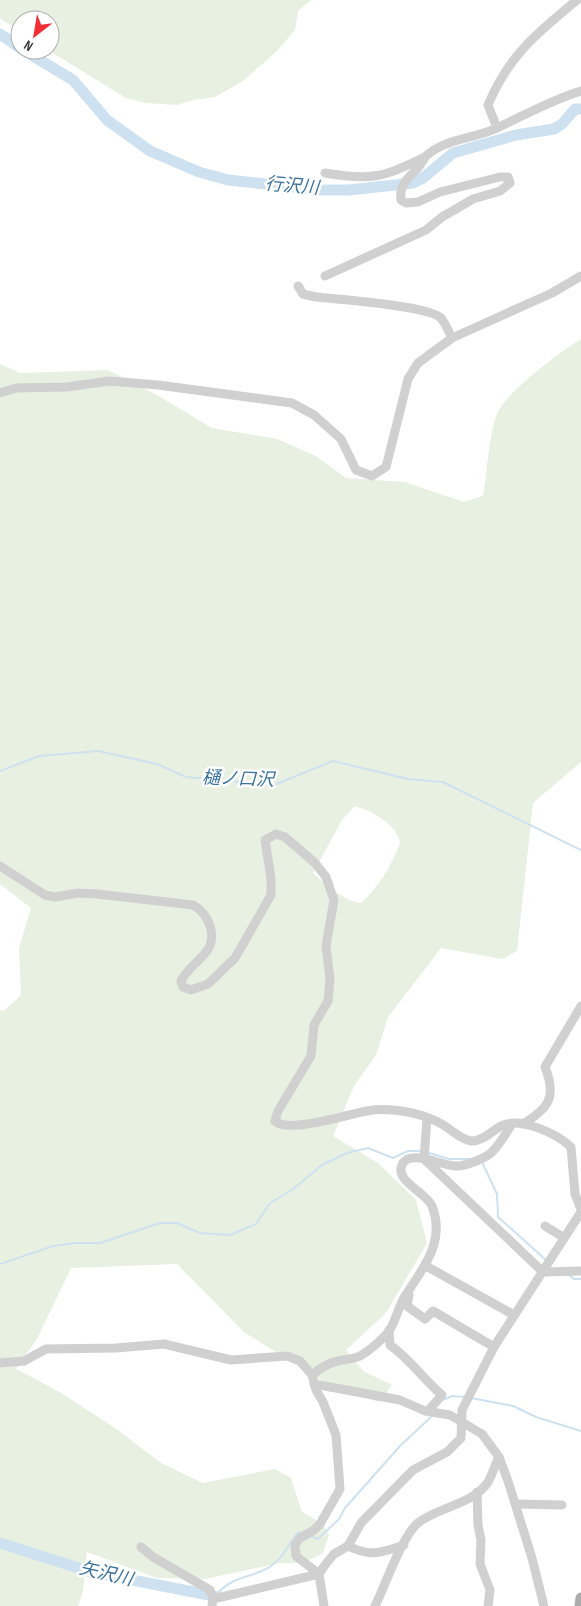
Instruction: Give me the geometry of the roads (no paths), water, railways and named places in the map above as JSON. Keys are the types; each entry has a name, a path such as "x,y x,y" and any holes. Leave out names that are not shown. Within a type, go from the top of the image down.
{"main road":[{"path":"580,1606 581,1598"}],"street":[{"path":"497,128 488,105 507,67 542,29 577,0"},
{"path":"325,173 353,178 376,178 426,157 451,142 497,128 540,106 581,91"},
{"path":"325,276 349,263 426,230 442,217 473,199 507,188 511,180 508,177 500,177 463,185 440,192 418,202 406,204 401,200 403,185 426,157"},
{"path":"0,393 22,387 67,387 109,381 158,385 292,403 314,415 340,439 356,470 372,476 386,467 408,379 418,363 452,338 528,304 581,276"},
{"path":"298,286 303,294 316,297 397,306 435,314 441,318 452,338"},
{"path":"0,866 45,895 55,897 78,893 97,894 194,905 208,920 212,938 208,953 182,978 180,984 191,990 208,984 235,958 272,894 272,878 265,840 276,834 285,837 316,863 326,877 334,900 326,946 330,979 328,1002 314,1025 311,1056 278,1111 275,1121 283,1126 369,1111 398,1110 437,1121 464,1139 473,1141 482,1138 503,1125 523,1124 556,1135 571,1147 575,1194 581,1210 563,1237 544,1272 494,1347 466,1400 460,1422 461,1438 447,1452 412,1470 360,1523 348,1546 334,1554 314,1573 212,1603 210,1590 153,1557 141,1547"},
{"path":"523,1124 544,1110 549,1103 550,1079 545,1067 581,1006"},
{"path":"424,1159 427,1119"},
{"path":"313,1380 335,1362 360,1356 389,1330 404,1296 411,1289 426,1266 435,1241 432,1206 425,1195 405,1179 400,1168 409,1158 424,1159 458,1167 492,1152 512,1124"},
{"path":"424,1159 544,1272 581,1271"},
{"path":"545,1226 563,1237"},
{"path":"426,1266 514,1315"},
{"path":"411,1289 407,1306 421,1317 425,1319 433,1311 494,1347"},
{"path":"389,1330 390,1345 408,1358 419,1375 442,1396 428,1411"},
{"path":"0,1363 24,1361 46,1349 116,1348 164,1344 231,1360 287,1356 300,1361 313,1380 336,1434 340,1489 320,1524 296,1545 296,1556 314,1573 324,1606"},
{"path":"313,1380 400,1400 428,1411 450,1415 482,1434 498,1457 516,1504 544,1606"},
{"path":"375,1606 404,1545 417,1524 477,1492 488,1482 498,1457"},
{"path":"477,1492 478,1525 481,1540 480,1564 490,1590 488,1606"},
{"path":"516,1504 562,1505"},
{"path":"348,1546 366,1554 375,1554 404,1545"}],"waterway":[{"name":"行沢川","path":"0,34 10,41"},
{"name":"行沢川","path":"40,60 73,80 107,120 150,151 199,172 228,180 322,190 349,190 413,183 423,178 453,153 516,135 554,129 562,124 575,109 581,109"},
{"name":"樋ノ口沢","path":"0,771 39,756 98,751 157,764 186,777 274,785 333,761 408,779 443,782 581,850"},
{"path":"0,1264 53,1246 74,1243 100,1243 160,1223 177,1223 200,1233 230,1235 256,1224 270,1203 292,1190 322,1165 347,1153 368,1148 393,1158 408,1151 422,1151"},
{"path":"426,1152 449,1159 471,1159"},
{"path":"482,1162 497,1194 498,1217 546,1260"},
{"path":"569,1275 574,1279 581,1279"},
{"path":"443,1400 452,1396 465,1397"},
{"path":"471,1398 513,1406 536,1417 581,1431"},
{"path":"310,1536 318,1539 339,1519 345,1508 400,1446 432,1416"},
{"path":"216,1595 227,1585 238,1579 270,1567 280,1558 298,1532 303,1534"},
{"name":"矢沢川","path":"0,1543 91,1572 214,1596"}]}
